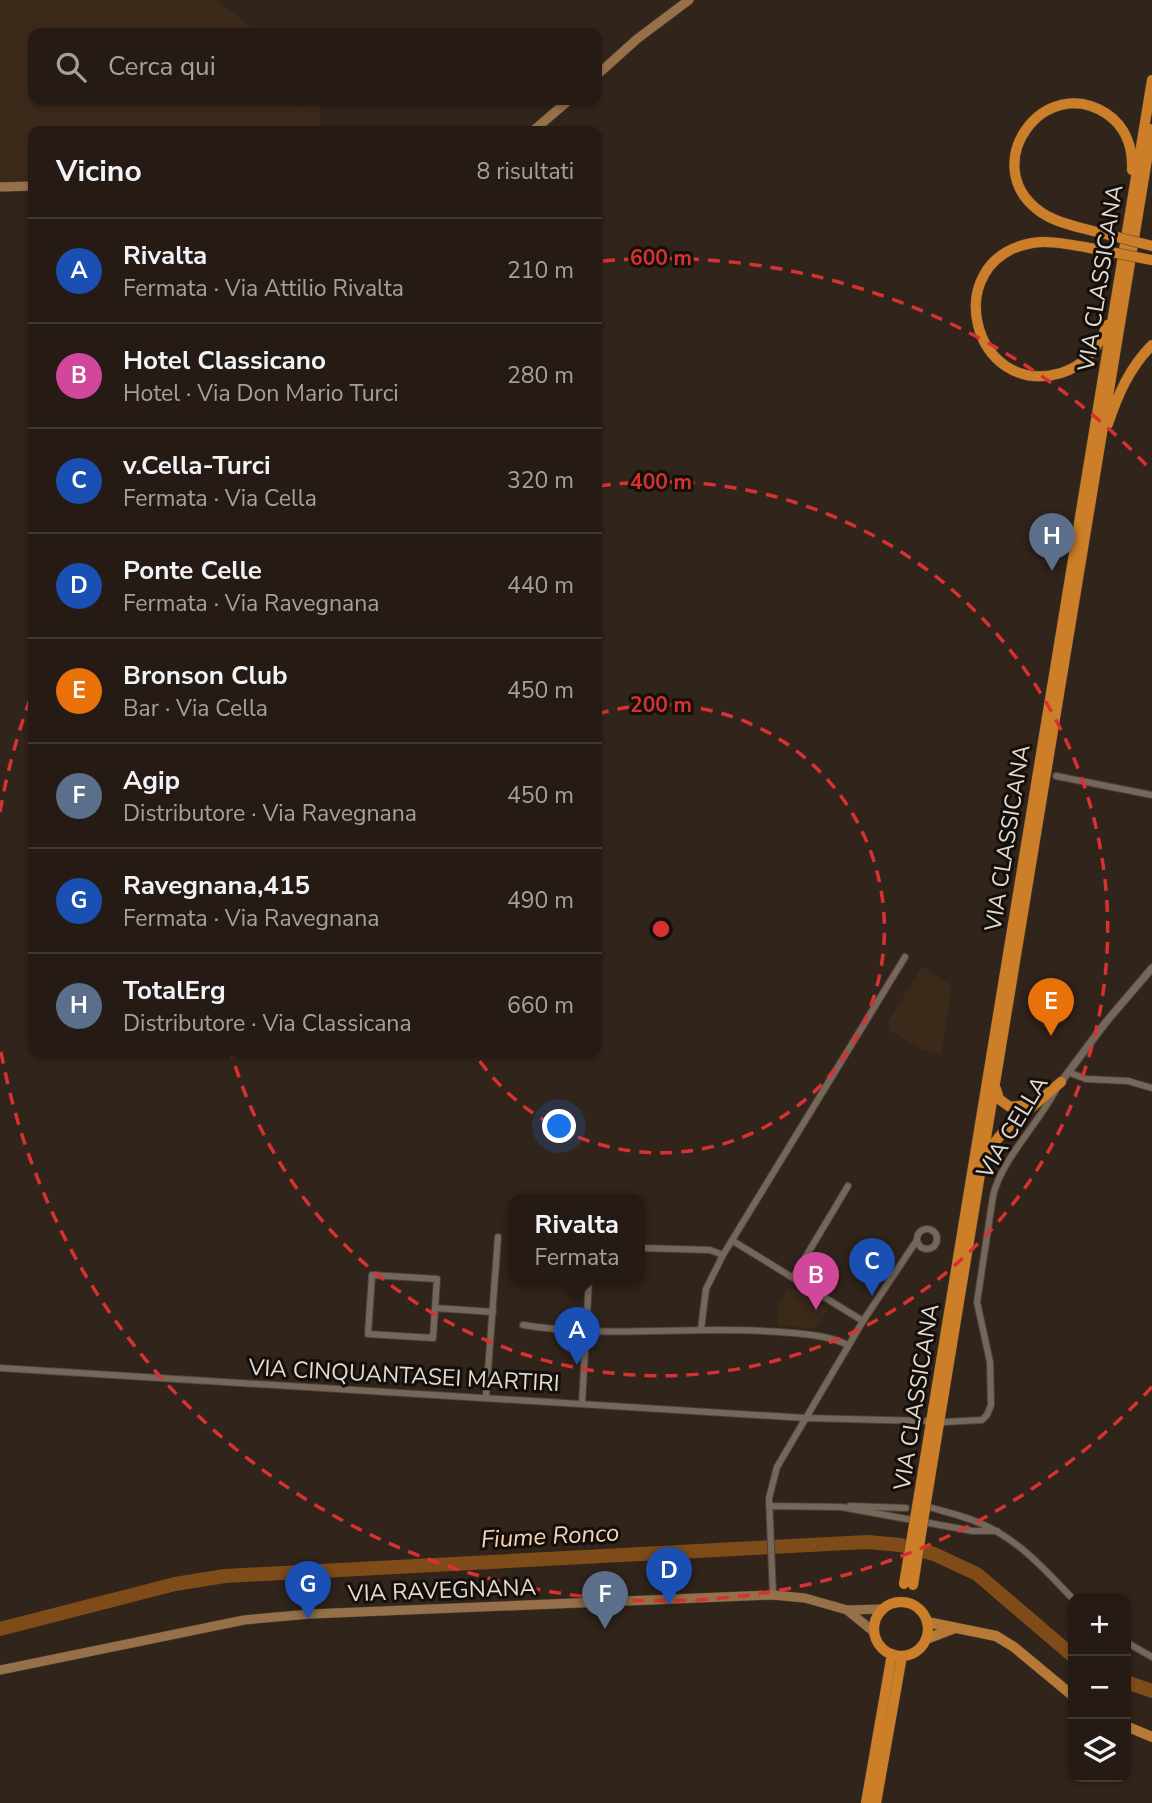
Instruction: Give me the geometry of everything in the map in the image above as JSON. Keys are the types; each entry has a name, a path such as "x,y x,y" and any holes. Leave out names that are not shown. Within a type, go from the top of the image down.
{"highway":[{"name":"VIA CLASSICANA","path":"924,1499 1152,80"},
{"path":"1131,207 1132,158 1127,137 1115,119 1097,107 1075,103 1055,106 1036,117 1022,133 1015,154 1015,176 1024,197 1039,211 1058,221 1152,246"},
{"name":"VIA CLASSICANA","path":"905,1602 983,1159 1152,128"},
{"path":"1117,294 1102,337 1088,357 1069,370 1050,376 1029,375 1006,366 989,350 977,327 975,303 981,281 995,261 1014,248 1033,243 1054,242 1152,260"},
{"path":"1086,527 1098,487 1108,424 1120,390 1139,358 1152,345"},
{"path":"983,1159 993,1142 1060,1082"},
{"path":"995,1087 999,1099 1010,1107 1037,1103"},
{"path":"905,1602 921,1610 927,1622 926,1639 914,1653 897,1655 880,1646 874,1632 877,1615 882,1609 891,1603 905,1602"},
{"path":"866,1803 897,1655"},
{"path":"876,1803 897,1655"}],"main road":[{"path":"602,70 637,39 689,0"},
{"path":"540,126 563,105"},
{"path":"0,187 28,186"},
{"name":"VIA RAVEGNANA","path":"0,1670 244,1620 310,1615 773,1590 847,1609 882,1609"},
{"name":"VIA RAVEGNANA","path":"847,1609 874,1632"},
{"path":"927,1622 996,1636 1014,1647 1068,1692"},
{"path":"926,1639 955,1628"},
{"path":"1131,1728 1152,1737"}],"street":[{"path":"1056,776 1152,795"},
{"path":"701,1329 706,1289 723,1255 905,957"},
{"name":"VIA CELLA","path":"945,1422 977,1422 985,1418 989,1410 990,1370 977,1302 996,1181 1048,1107 1060,1082 1152,968"},
{"path":"1068,1072 1086,1079 1128,1081 1152,1088"},
{"path":"793,1279 848,1186"},
{"path":"486,1398 498,1237"},
{"path":"773,1590 769,1509 777,1467 848,1345 917,1240"},
{"path":"733,1241 863,1321"},
{"path":"645,1248 710,1250 723,1255"},
{"path":"372,1275 437,1279 435,1308 433,1338 368,1334 372,1275"},
{"path":"582,1403 589,1285"},
{"path":"435,1308 493,1312"},
{"path":"523,1325 585,1331 701,1329 823,1336 848,1345"},
{"name":"VIA CINQUANTASEI MARTIRI","path":"0,1368 805,1418"},
{"path":"805,1418 925,1422"},
{"path":"924,1499 997,1531 1022,1548 1068,1594"},
{"path":"841,1507 973,1531 997,1531"},
{"path":"769,1509 906,1508"},
{"path":"1131,1645 1152,1657"}],"shaded area":[{"path":"0,0 217,0 253,28 28,28 28,105 319,105 321,126 28,126 28,182 0,183"},
{"path":"922,966 952,986 941,1054 921,1049 890,1031 887,1023"},
{"path":"789,1286 829,1309 816,1328 777,1326 778,1305"}],"waterway":[{"name":"Fiume Ronco","path":"0,1629 175,1584 225,1576 867,1542 900,1545 934,1554 977,1574 1068,1652"},
{"name":"Fiume Ronco","path":"1131,1684 1152,1691"}],"place":[{"name":"TotalErg","path":"1052,571"},
{"name":"Bronson Club","path":"1051,1036"},
{"name":"v.Cella-Turci","path":"872,1296"},
{"name":"Hotel Classicano","path":"816,1310"},
{"name":"Rivalta","path":"577,1365"},
{"name":"Ponte Celle","path":"669,1605"},
{"name":"Ravegnana,415","path":"308,1619"},
{"name":"Agip","path":"605,1629"}]}
